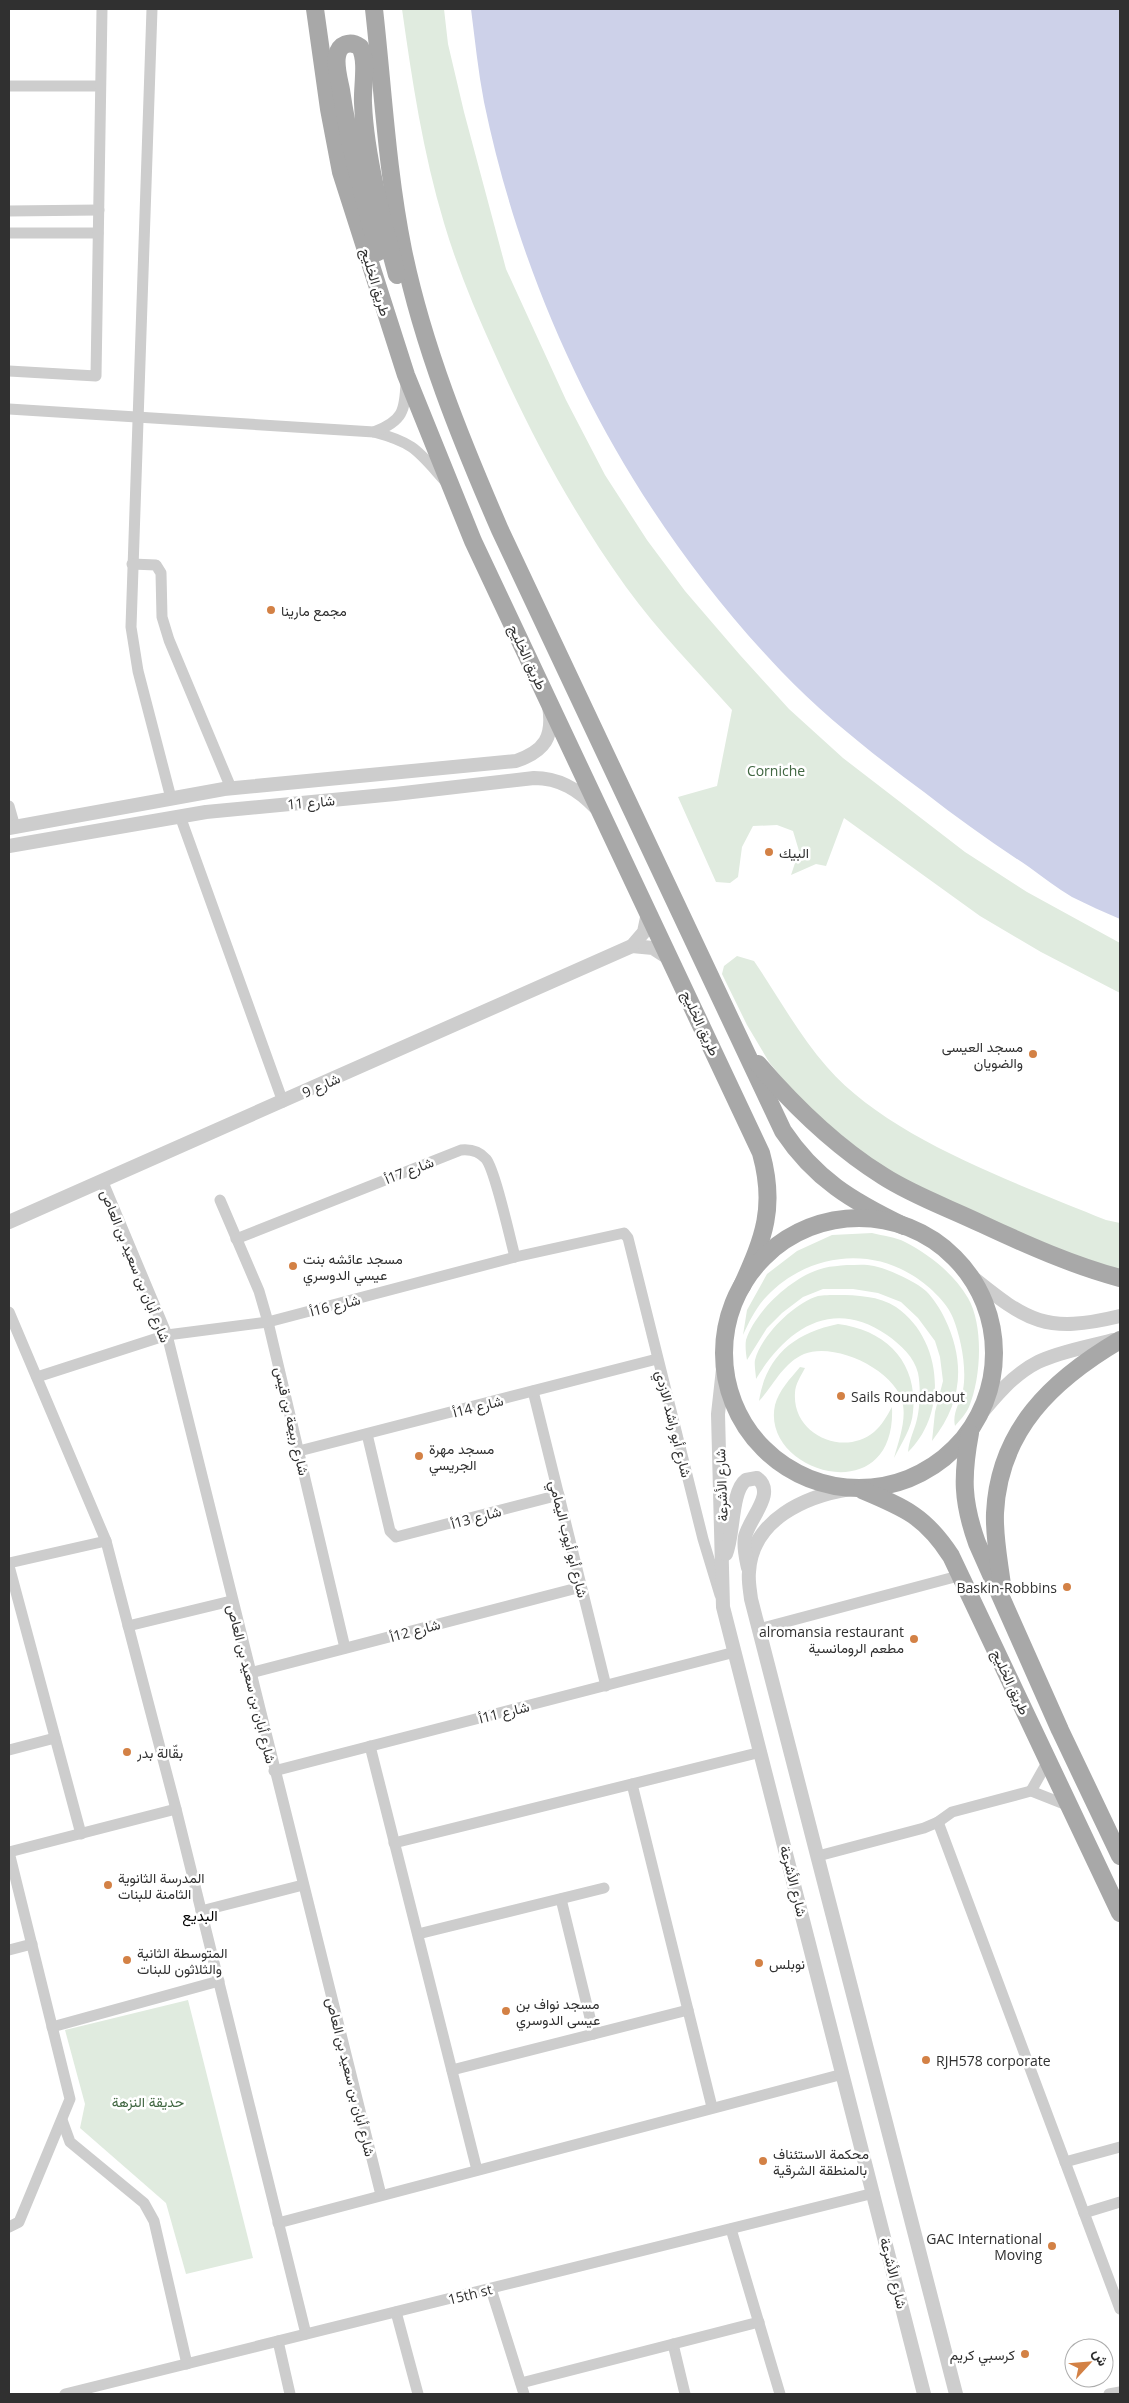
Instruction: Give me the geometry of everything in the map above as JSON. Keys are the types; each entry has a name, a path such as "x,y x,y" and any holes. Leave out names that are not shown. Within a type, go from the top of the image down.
{"main road":[{"name":"طريق الخليج","path":"315,9 329,109 341,172 406,376 449,486 753,1134 766,1170 768,1209 765,1230 742,1286"},
{"name":"طريق الخليج","path":"374,9 391,182 403,252 424,330 467,454 541,620 784,1131 796,1150 813,1169 850,1198 904,1226"},
{"path":"394,337 382,267 352,150 336,60 339,50 347,43 360,47 363,56 363,111 368,144 381,213 401,289 418,345 467,454"},
{"path":"738,1036 756,1061 798,1108 846,1151 883,1176 932,1202 1037,1249 1120,1278"},
{"path":"852,1218 904,1226 934,1240 970,1276 988,1313 995,1350 990,1386 973,1425 959,1444 932,1467 897,1483 855,1489 810,1479 774,1460 756,1441 742,1422 726,1386 724,1360 728,1323 742,1286 755,1267 768,1253 801,1231 818,1225 852,1218"},
{"path":"1005,1603 996,1540 995,1514 1001,1472 1010,1448 1021,1427 1050,1391 1078,1366 1120,1339"},
{"name":"طريق الخليج","path":"973,1425 963,1469 964,1500 967,1516 977,1543 1060,1730 1120,1856"},
{"name":"طريق الخليج","path":"855,1489 903,1507 916,1515 943,1543 962,1575 1120,1913"}],"street":[{"path":"9,371 96,376 102,9"},
{"path":"152,9 131,627 138,671 171,798"},
{"path":"9,86 100,86"},
{"path":"9,211 98,210"},
{"path":"9,233 98,233"},
{"path":"374,432 390,426 400,416 405,404 406,376"},
{"path":"9,409 374,432 408,442 449,486"},
{"path":"132,564 156,565 161,573 162,617 169,640 231,788"},
{"name":"شارع 11","path":"12,828 231,788 516,761 531,756 546,742 550,731 551,717 548,698"},
{"path":"393,773 395,794"},
{"name":"شارع 11","path":"9,846 206,812 395,794 514,779 545,778 564,783 586,798 602,815"},
{"path":"9,806 12,828"},
{"path":"180,816 283,1102"},
{"path":"632,946 644,932 648,913"},
{"path":"632,946 653,948 671,960"},
{"name":"شارع 9","path":"9,1222 632,946"},
{"name":"شارع 17أ","path":"236,1238 461,1150 471,1150 481,1154 490,1167 515,1257"},
{"name":"شارع أبان بن سعيد بن العاص","path":"102,1180 167,1336 231,1601 381,2195"},
{"name":"شارع ربيعة بن قيس","path":"220,1200 258,1291 268,1322 345,1648"},
{"name":"شارع 16أ","path":"37,1377 167,1336 268,1322 515,1257 621,1233 626,1235 628,1241"},
{"name":"شارع أبو راشد الازدي","path":"628,1241 703,1538 723,1607"},
{"path":"970,1276 1010,1308 1044,1322 1080,1324 1120,1316"},
{"path":"9,1312 12,1326 37,1377 106,1541 176,1809 306,2334"},
{"path":"973,1425 1000,1392 1024,1370 1058,1354 1120,1339"},
{"name":"شارع 14أ","path":"299,1451 658,1360"},
{"name":"شارع الأشرعة","path":"724,1360 718,1414 723,1607 924,2394"},
{"name":"شارع أبو أيوب اليمامي","path":"533,1392 606,1686"},
{"name":"شارع 13أ","path":"367,1434 390,1531 394,1536 399,1537 559,1495"},
{"path":"722,1561 731,1542 739,1487 746,1480 757,1478 764,1486 766,1493 750,1520 744,1538 744,1550 749,1571"},
{"name":"شارع الأشرعة","path":"855,1489 812,1497 786,1510 777,1518 759,1540 749,1571 751,1599 956,2394"},
{"path":"81,1834 9,1564 106,1541"},
{"path":"759,1629 962,1575"},
{"name":"شارع 12أ","path":"250,1673 581,1586"},
{"path":"128,1626 231,1601"},
{"name":"شارع 11أ","path":"274,1771 735,1652"},
{"path":"9,1750 55,1738"},
{"path":"370,1746 477,2170"},
{"path":"394,1843 760,1752"},
{"path":"1031,1791 1048,1761"},
{"path":"632,1784 712,2107"},
{"path":"818,1856 924,1828 938,1822 952,1812 1031,1791 1069,1806"},
{"path":"9,2227 19,2222 70,2100 9,1852 176,1809"},
{"path":"938,1822 1120,2309"},
{"path":"201,1911 303,1885"},
{"path":"418,1934 604,1888"},
{"path":"561,1899 594,2034"},
{"path":"9,1950 32,1944"},
{"path":"52,2027 219,1981"},
{"path":"452,2070 688,2010"},
{"path":"278,2223 843,2074"},
{"path":"62,2120 70,2142 144,2203 154,2221 187,2364"},
{"path":"1064,2162 1120,2147"},
{"name":"15th st","path":"65,2394 106,2389 187,2364 874,2193"},
{"path":"1084,2214 1120,2202"},
{"path":"731,2229 780,2394"},
{"path":"491,2289 522,2388 673,2344 759,2322"},
{"path":"396,2312 418,2394"},
{"path":"278,2341 290,2394"},
{"path":"673,2344 686,2394"},
{"path":"1109,2394 1120,2392"}],"green space":[{"name":"Corniche","path":"402,9 444,9 448,44 464,112 506,269 566,400 605,475 647,540 685,591 740,655 789,709 843,758 965,852 1027,892 1120,943 1120,993 1041,952 980,916 844,818 826,866 816,864 791,875 799,851 793,831 777,825 753,826 742,847 738,877 730,883 716,882 678,797 717,786 732,710 651,619 626,587 588,531 554,473 508,383 467,288 444,223 424,143"},
{"path":"737,956 754,961 797,1028 827,1067 853,1093 885,1116 920,1138 996,1175 1106,1220 1120,1223 1120,1270 1070,1256 907,1183 877,1164 803,1104 769,1062 747,1025 722,974 724,966"},
{"path":"872,1233 901,1240 932,1259 949,1273 968,1298 977,1323 979,1337 978,1367 969,1407 965,1415 955,1426 954,1421 963,1390 964,1363 961,1344 953,1318 946,1306 930,1288 912,1275 894,1266 875,1260 855,1258 817,1264 799,1272 782,1282 763,1300 743,1335 747,1310 767,1274 797,1251 832,1235"},
{"path":"847,1265 874,1266 908,1279 926,1291 943,1316 952,1335 956,1351 958,1382 950,1412 932,1441 935,1412 943,1381 940,1357 935,1341 918,1318 901,1302 878,1293 853,1289 823,1289 803,1297 782,1313 767,1328 747,1360 746,1340 751,1329 767,1306 777,1296 800,1278 812,1272 827,1267"},
{"path":"852,1295 882,1300 896,1307 912,1321 923,1338 931,1357 935,1377 934,1398 930,1418 921,1436 908,1452 918,1411 920,1392 918,1373 910,1357 902,1347 887,1335 867,1324 848,1319 829,1319 812,1324 796,1333 781,1346 756,1379 755,1360 758,1351 771,1331 789,1313 818,1296"},
{"path":"838,1324 855,1327 871,1333 884,1341 904,1364 910,1378 913,1394 911,1424 894,1458 903,1425 904,1412 899,1393 878,1370 848,1355 817,1351 804,1354 784,1369 759,1401 768,1371 775,1359 785,1349 796,1340 808,1334"},
{"path":"800,1367 805,1368 795,1390 796,1408 802,1420 822,1438 835,1442 849,1442 862,1439 877,1429 892,1407 888,1440 874,1461 853,1471 830,1471 807,1463 788,1449 776,1429 775,1405 782,1390"},
{"name":"حديقة النزهة","path":"188,2000 253,2258 186,2274 166,2203 80,2128 85,2104 65,2030"}],"water":[{"path":"471,9 1120,9 1120,919 1072,897 976,831 887,764 814,704 781,671 727,610 677,546 633,478 593,407 558,334 528,259 503,181 484,102"}],"place":[{"name":"مجمع مارينا","path":"271,610"},
{"name":"البيك","path":"769,852"},
{"name":"مسجد العيسى والضويان","path":"1033,1054"},
{"name":"مسجد عائشه بنت عيسي الدوسري","path":"293,1266"},
{"name":"Sails Roundabout","path":"841,1396"},
{"name":"مسجد مهرة الجريسي","path":"419,1456"},
{"name":"Baskin-Robbins","path":"1067,1587"},
{"name":"alromansia restaurant مطعم الرومانسية","path":"914,1639"},
{"name":"بقّالة بدر","path":"127,1752"},
{"name":"المدرسة الثانوية الثامنة للبنات","path":"108,1885"},
{"name":"المتوسطة الثانية والثلاثون للبنات","path":"127,1960"},
{"name":"نوبلس","path":"759,1963"},
{"name":"مسجد نواف بن عيسى الدوسري","path":"506,2011"},
{"name":"RJH578 corporate","path":"926,2060"},
{"name":"محكمة الاستئناف بالمنطقة الشرقية","path":"763,2161"},
{"name":"GAC International Moving","path":"1052,2246"},
{"name":"كرسبي كريم","path":"1025,2354"}],"district":[{"name":"البديع","path":"200,1915"}]}
